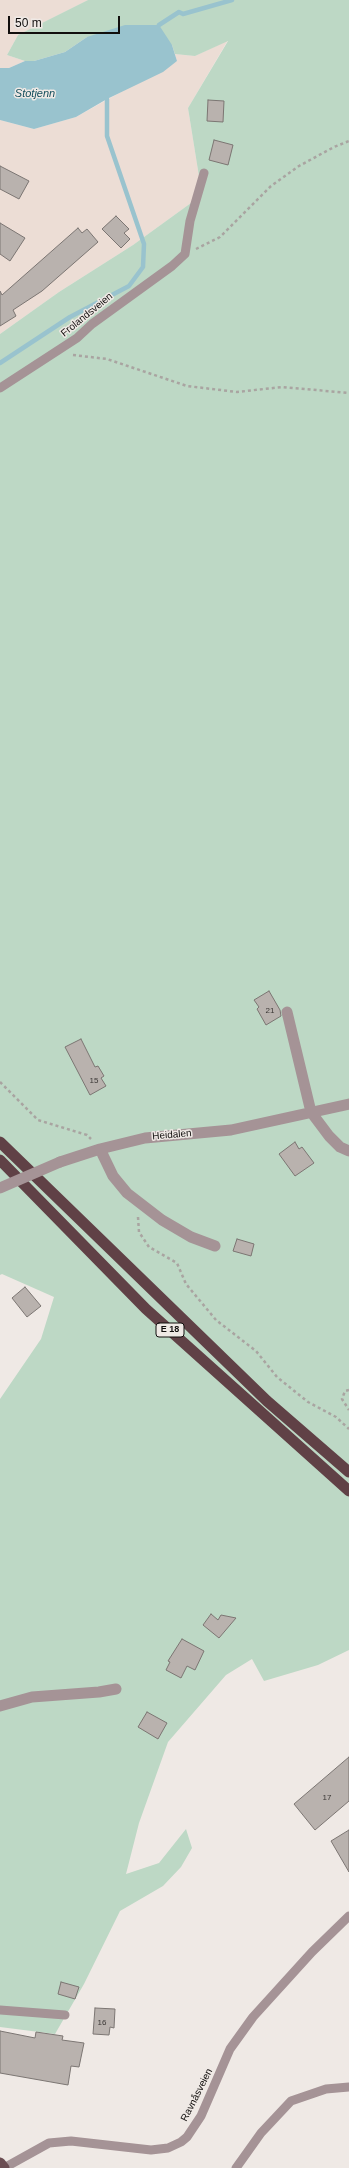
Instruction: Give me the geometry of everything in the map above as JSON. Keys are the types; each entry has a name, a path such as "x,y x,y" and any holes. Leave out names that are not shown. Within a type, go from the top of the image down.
{"highway":[{"name":"E 18","path":"0,1142 267,1401 349,1472"},
{"name":"E 18","path":"0,1160 146,1309 349,1491"}],"main road":[{"path":"0,2163 4,2168"}],"street":[{"path":"287,1012 311,1112 329,1136 340,1147 349,1151"},
{"name":"Heidalen","path":"0,1188 60,1162 100,1149 145,1138 231,1130 349,1104"},
{"path":"100,1149 113,1176 127,1193 162,1220 191,1237 216,1246"},
{"path":"0,1706 32,1696 99,1692 116,1689"}],"lane":[{"path":"185,254 190,221 204,173"},
{"name":"Frolandsveien","path":"0,388 84,333 92,324 172,266 185,254"},
{"name":"Ravnåsveien","path":"4,2168 49,2143 72,2141 151,2150 168,2148 187,2137 201,2116 230,2049 253,2017 312,1952 349,1916"},
{"path":"0,2010 66,2015"},
{"path":"236,2168 261,2132 291,2101 326,2089 349,2088"}],"path":[{"path":"185,254 209,244 220,237 271,186 299,166 334,147 349,141"},
{"path":"54,353 107,359 187,386 237,392 282,387 349,393"},
{"path":"0,1082 38,1120 87,1135 100,1149"},
{"path":"144,1206 138,1215 139,1232 149,1248 177,1263 186,1284 216,1320 256,1351 277,1377 308,1402 336,1417 349,1429"},
{"path":"349,1390 345,1391 342,1399 349,1410"}],"shaded area":[{"path":"0,0 88,0 18,35 7,55 25,61 9,68 0,68"},
{"path":"228,40 188,108 202,195 133,245 59,292 0,334 0,120 34,129 76,117 177,61 175,54 195,56"}],"green space":[{"path":"88,0 349,0 349,1650 318,1665 264,1681 252,1659 226,1675 168,1742 139,1823 126,1874 159,1863 186,1829 192,1848 181,1867 163,1886 120,1911 84,1984 55,2034 0,2027 0,1399 41,1339 54,1297 2,1274 0,1275 0,334 59,292 133,245 202,195 188,108 228,41 195,56 175,54 172,45 87,37 65,52 34,61 25,61 7,55 18,35"}],"water":[{"name":"Stotjenn","path":"125,25 159,25 172,45 177,61 163,72 107,99 76,117 34,129 0,120 0,68 9,68 25,61 34,61 65,52 87,37"}],"building":[{"path":"208,100 224,101 223,122 207,121"},
{"path":"214,140 233,145 228,165 209,160"},
{"path":"0,166 29,181 19,199 0,189"},
{"path":"116,216 129,229 124,233 130,239 121,248 102,229"},
{"path":"0,223 25,238 10,261 0,254"},
{"path":"78,228 82,233 87,229 98,242 42,291 13,310 16,316 0,326 0,291 2,295"},
{"path":"269,991 280,1010 281,1016 266,1025 257,1009 259,1007 254,1000"},
{"path":"81,1039 95,1067 98,1066 104,1076 101,1078 106,1086 90,1095 65,1047"},
{"path":"295,1142 299,1149 302,1147 314,1163 295,1176 279,1154"},
{"path":"237,1239 254,1244 251,1256 233,1251"},
{"path":"25,1287 41,1306 27,1317 12,1298"},
{"path":"211,1614 218,1620 221,1615 236,1618 219,1638 203,1625"},
{"path":"182,1639 204,1651 195,1670 187,1666 181,1678 166,1670 170,1662 168,1661"},
{"path":"147,1712 167,1723 158,1739 138,1727"},
{"path":"349,1757 349,1801 315,1830 294,1804"},
{"path":"349,1830 349,1872 331,1841"},
{"path":"61,1982 79,1987 75,1999 58,1994"},
{"path":"95,2008 115,2009 114,2028 110,2027 109,2035 93,2034"},
{"path":"0,2031 35,2038 36,2032 63,2036 62,2040 84,2043 79,2067 71,2066 68,2085 0,2073"}],"waterway":[{"path":"159,25 179,12 183,14 232,0"},
{"path":"0,363 70,317 129,286 143,267 144,244 107,136 107,99"}]}
